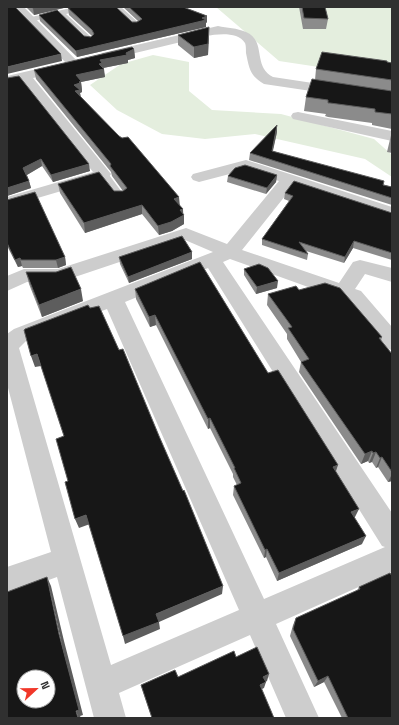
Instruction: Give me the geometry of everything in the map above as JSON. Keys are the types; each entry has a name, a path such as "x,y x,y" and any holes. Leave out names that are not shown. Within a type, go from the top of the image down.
{"street":[{"path":"18,7 74,64"},
{"path":"7,80 218,30 243,35 251,42 256,66 260,76 269,80 392,100"},
{"path":"7,202 103,174 24,76"},
{"path":"298,116 392,136"},
{"path":"200,177 246,165 392,213"},
{"path":"110,718 8,346 21,334 113,299 221,255 289,180"},
{"path":"7,284 24,276 59,275 186,234 221,255 354,296 392,342"},
{"path":"221,255 392,537"},
{"path":"343,292 360,266 392,275"},
{"path":"113,299 303,718"},
{"path":"101,685 392,558"},
{"path":"7,581 66,560"}],"lane":[{"path":"30,20 85,7"},
{"path":"116,7 136,21"},
{"path":"60,13 89,40"},
{"path":"103,174 120,197"}],"green space":[{"path":"216,7 392,7 392,78 279,61"},
{"path":"153,55 189,62 189,91 212,110 281,114 374,139 392,155 392,177 365,159 255,134 205,139 162,134 117,110 90,85 121,64"}],"building":[{"path":"7,7 15,7 61,54 7,67"},
{"path":"116,7 132,22 137,22 142,19 129,7 183,7 207,16 202,18 206,20 76,51 39,15 57,10 84,36 91,37 94,34 92,30 68,8"},
{"path":"302,7 325,7 328,19 304,18"},
{"path":"209,27 208,44 194,47 178,35"},
{"path":"132,47 134,49 126,53 127,55 100,60 102,63 99,64 104,69 76,75 81,81 79,82 80,83 74,85 80,90 75,91 119,136 122,138 128,137 179,197 174,199 183,209 180,210 184,215 171,222 158,226 142,205 84,223 58,184 99,172 114,191 123,191 127,188 110,166 111,164 34,70"},
{"path":"322,52 392,63 392,80 316,69"},
{"path":"19,76 89,164 51,175 41,159 23,168 29,181 7,188 7,78"},
{"path":"312,79 392,91 392,114 375,112 375,109 328,103 328,100 306,97"},
{"path":"277,125 272,151 384,181 383,185 392,187 392,198 250,153"},
{"path":"245,165 277,175 267,188 228,176 235,168"},
{"path":"294,181 392,213 392,253 354,241 345,257 299,242 308,254 262,239 293,196 285,193"},
{"path":"35,192 65,257 56,260 21,260 20,258 15,260 7,243 7,200"},
{"path":"182,236 192,252 128,277 119,257"},
{"path":"200,262 268,373 278,370 338,465 333,467 359,509 351,512 366,536 279,573 267,549 265,550 234,486 241,483 210,418 208,419 155,315 149,317 135,289"},
{"path":"259,264 268,268 278,281 257,287 244,269"},
{"path":"71,267 81,289 39,305 26,272 56,272"},
{"path":"325,283 340,288 382,337 379,338 392,354 392,472 382,457 380,458 376,452 373,453 372,451 365,454 301,362 309,359 288,328 292,327 268,294 296,286 299,290"},
{"path":"88,305 90,308 99,306 119,350 123,349 159,436 183,491 184,490 223,586 156,614 159,622 123,636 86,515 75,519 65,482 68,481 56,439 64,436 37,354 31,356 24,330"},
{"path":"390,573 392,576 392,718 348,718 328,676 318,681 293,629 296,618 360,589 359,587"},
{"path":"47,577 59,634 79,710 76,711 78,718 7,718 7,592"},
{"path":"257,647 269,674 263,677 266,682 260,685 274,718 152,718 141,685 175,670 178,677 234,651 236,657"}]}
